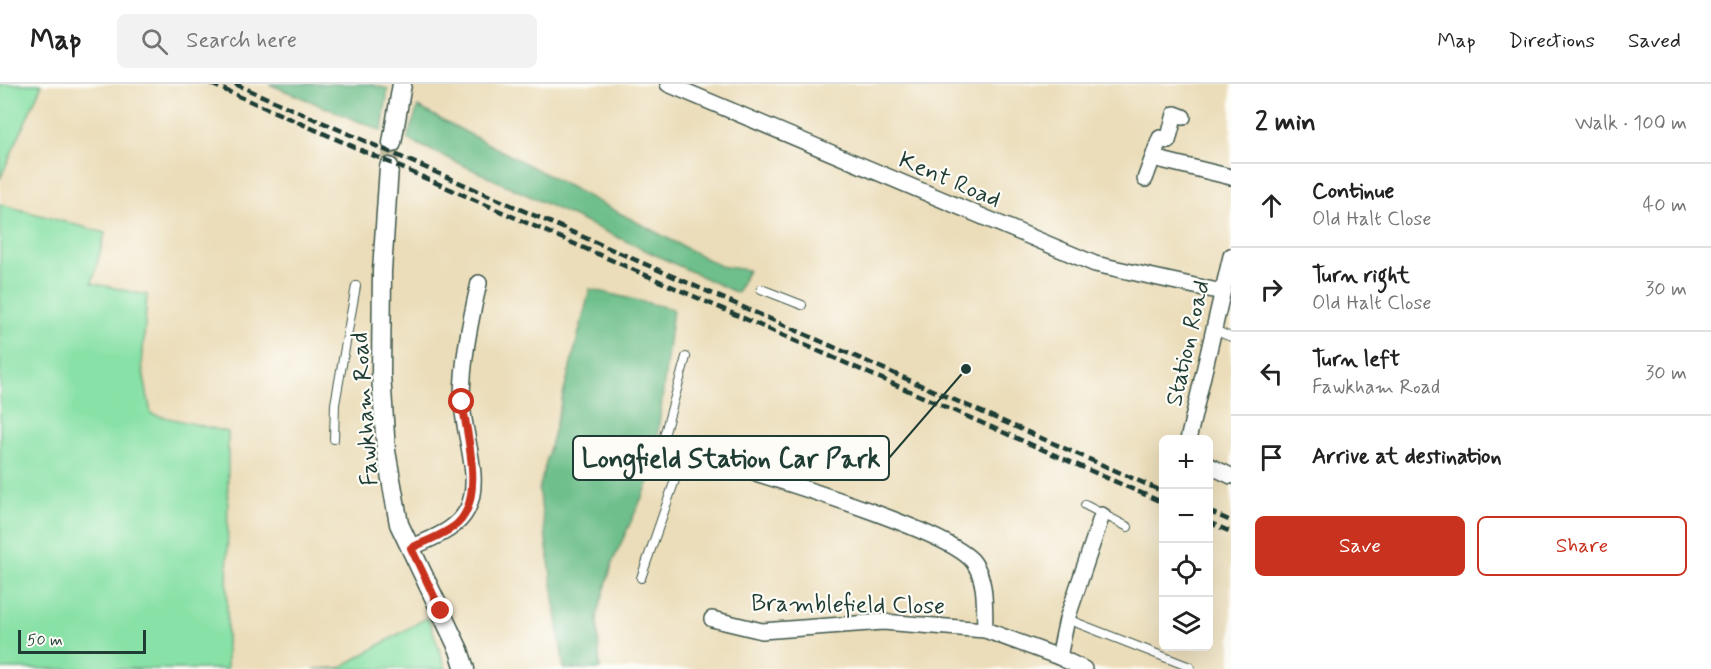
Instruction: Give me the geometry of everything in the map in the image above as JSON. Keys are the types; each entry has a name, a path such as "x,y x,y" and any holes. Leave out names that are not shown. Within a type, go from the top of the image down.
{"street":[{"path":"392,143 402,84"},
{"name":"Kent Road","path":"668,84 1095,264 1222,292"},
{"path":"1145,179 1160,138 1168,141 1175,114 1183,117"},
{"path":"1153,158 1231,177"},
{"name":"Fawkham Road","path":"389,167 382,271 382,385 388,462 399,524 459,651 465,669"},
{"name":"Station Road","path":"1189,435 1231,256"},
{"path":"411,548 458,523 468,509 472,492 462,402 468,326 479,284"},
{"path":"685,451 905,524 947,541 974,562 984,588 985,630"},
{"path":"1213,467 1231,476"},
{"path":"1059,657 1067,619 1102,515"},
{"name":"Bramblefield Close","path":"712,619 762,631 883,622 985,630 1059,657 1084,669"}],"lane":[{"path":"334,440 335,404 356,286"},
{"path":"761,289 802,305"},
{"path":"1214,330 1231,337"},
{"path":"641,578 685,451 664,436 686,357"},
{"path":"1085,505 1128,527"},
{"path":"1067,619 1190,667"}],"green space":[{"path":"0,84 42,84 0,179"},
{"path":"269,84 370,84 388,89 382,131"},
{"path":"418,107 720,266 748,270 737,293 407,139"},
{"path":"0,204 105,233 92,283 147,295 142,366 151,414 228,432 227,669 0,669"},
{"path":"590,289 673,309 653,473 613,561 597,616 600,669 564,669 539,490"},
{"path":"428,617 446,669 314,669 340,668"}],"tunnel":[{"path":"389,167 392,143"}],"railway":[{"path":"211,84 1159,501"},
{"path":"235,84 1159,490"},
{"path":"1213,513 1231,521"},
{"path":"1213,524 1231,532"}],"place":[{"name":"Longfield Station Car Park","path":"966,369"}],"route":[{"path":"441,611 411,548 458,523 468,509 472,492 471,470 462,402"}]}
